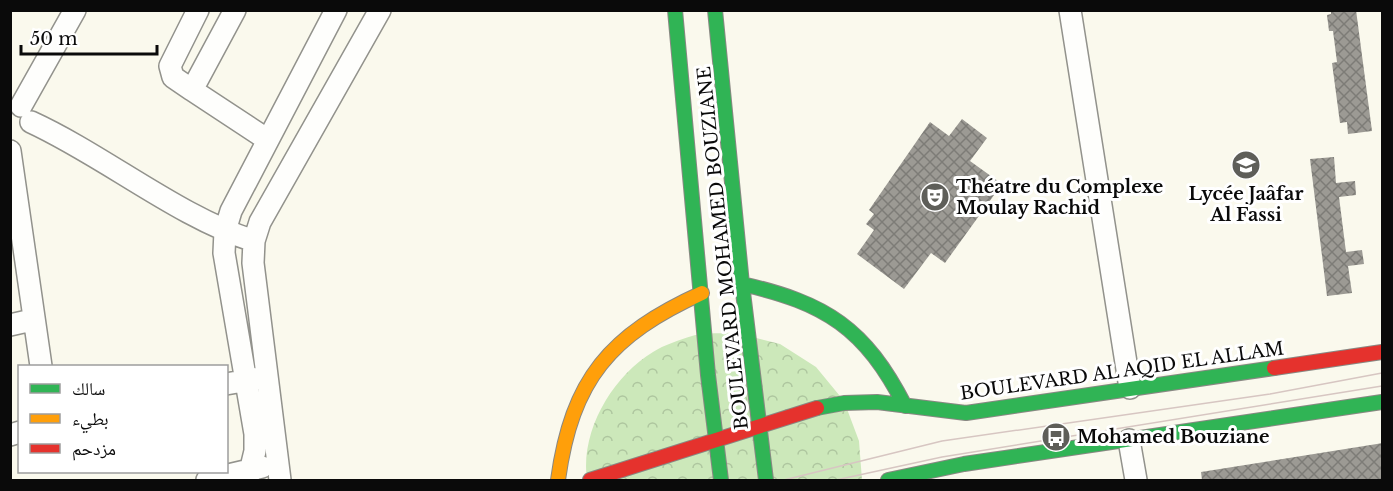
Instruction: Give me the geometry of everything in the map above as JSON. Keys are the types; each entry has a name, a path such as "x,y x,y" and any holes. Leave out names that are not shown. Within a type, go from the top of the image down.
{"main road":[{"name":"BOULEVARD MOHAMED BOUZIANE","path":"675,10 715,441 721,480"},
{"name":"BOULEVARD MOHAMED BOUZIANE","path":"715,10 742,284 766,480"},
{"path":"742,284 774,290 802,300 829,314 853,331 874,352 892,376 905,406"},
{"path":"558,480 561,449 568,420 580,393 596,369 639,325 667,307 702,293"},
{"name":"BOULEVARD AL AQID EL ALLAM","path":"590,480 835,404 871,402 929,411 966,413 1383,352"},
{"path":"888,480 1129,440 1383,402"}],"street":[{"path":"10,141 24,136 21,110 75,10"},
{"path":"198,10 170,66 173,77 268,140"},
{"path":"192,90 235,10"},
{"path":"250,475 255,434 224,253 225,231 231,211 336,10"},
{"path":"207,480 279,473 247,381 254,241 260,222 380,10"},
{"path":"1070,10 1130,388"},
{"path":"21,110 225,231 254,241"},
{"path":"10,151 15,229 41,365"},
{"path":"10,325 32,320"},
{"path":"1129,440 1136,480"}],"green space":[{"path":"737,333 780,344 816,367 844,401 859,441 862,480 587,480 586,461 594,425 602,407 624,376 653,352 672,343 697,335"}],"building":[{"path":"1331,10 1356,10 1372,131 1348,134 1347,122 1340,123 1332,63 1337,62 1333,31 1329,31 1327,15 1331,14"},
{"name":"Théatre du Complexe Moulay Rachid","path":"962,119 987,138 970,161 1002,184 945,263 931,253 904,289 857,254 874,230 866,224 874,214 869,210 930,122 949,136"},
{"path":"1334,157 1336,183 1355,181 1356,195 1339,197 1346,252 1362,250 1364,264 1348,266 1352,293 1327,296 1310,159"},
{"path":"1383,443 1383,480 1202,480 1201,472"}],"tram line":[{"path":"784,480 942,441 1270,394 1382,373"},
{"path":"836,480 942,457 1382,386"}],"traffic: fast":[{"path":"675,10 708,375 721,480"},
{"path":"715,10 742,284 766,480"},
{"path":"742,284 797,300 820,310 840,323 858,338 874,357 905,406"},
{"path":"817,408 844,403 877,402 966,413 1274,368"},
{"path":"888,480 964,464 1382,402"}],"traffic: slow":[{"path":"558,480 564,445 573,414 585,388 601,364 620,344 643,326 702,293"}],"traffic: jam":[{"path":"1274,368 1382,352"},
{"path":"590,480 817,408"}],"place":[{"name":"Lycée Jaâfar Al Fassi","path":"1246,165"},
{"name":"Théatre du Complexe Moulay Rachid","path":"935,197"},
{"name":"Mohamed Bouziane","path":"1056,437"}]}
